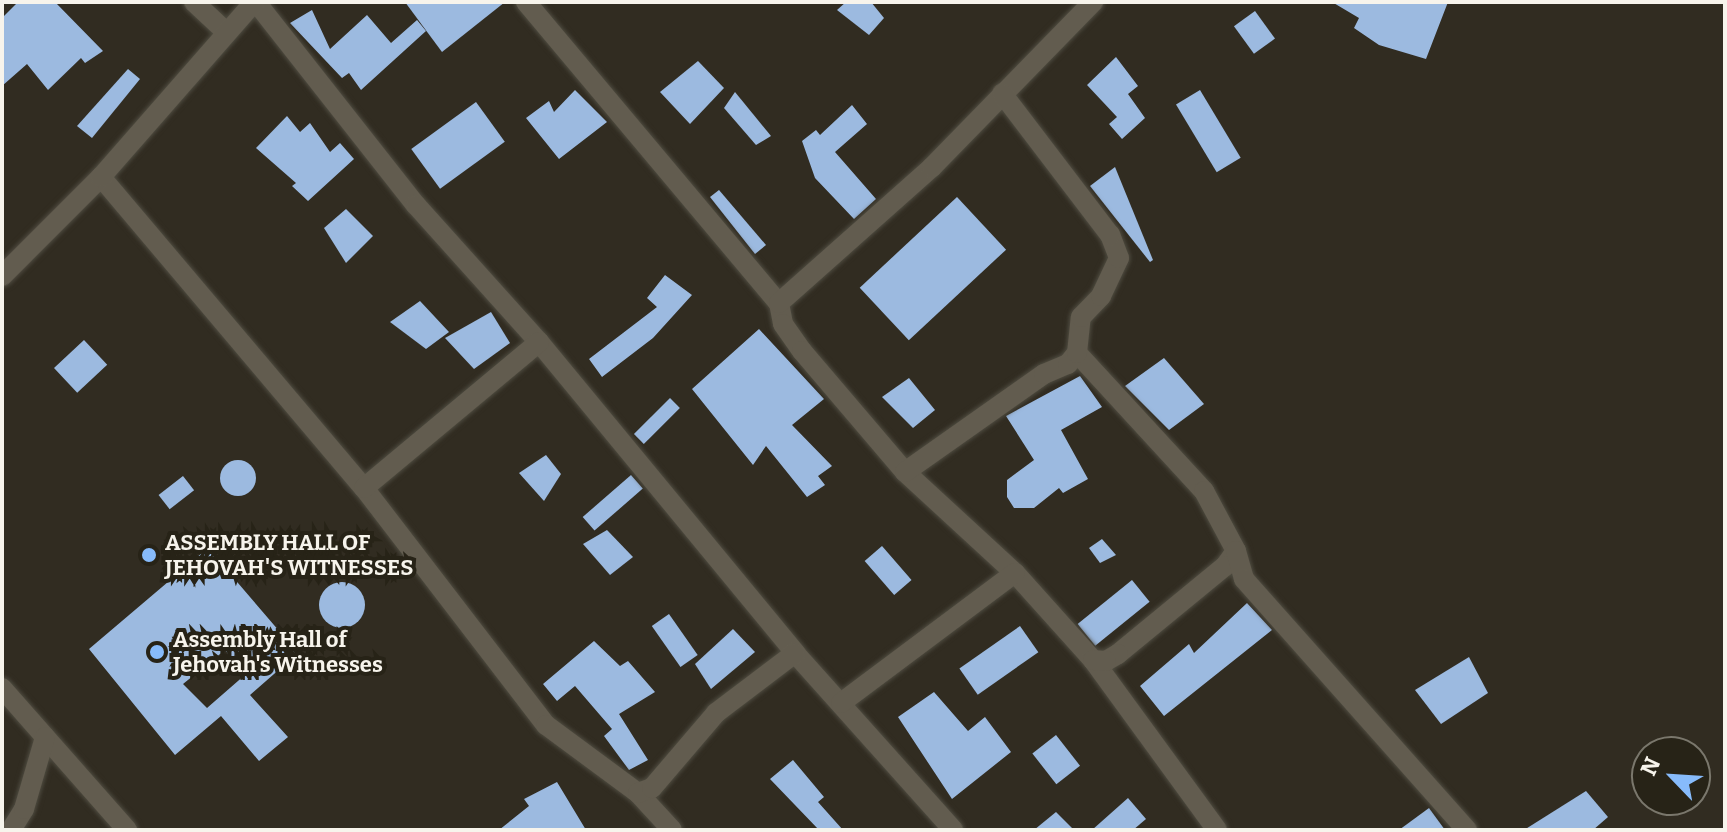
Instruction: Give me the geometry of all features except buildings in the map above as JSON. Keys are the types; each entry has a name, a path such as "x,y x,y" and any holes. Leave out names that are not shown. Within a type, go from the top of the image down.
{"street":[{"path":"194,2 225,31"},
{"path":"2,276 101,177 225,31 255,2 416,205 539,342 795,653 953,830"},
{"path":"526,2 779,303 783,324 802,351 905,472 1015,573 1093,660 1217,830"},
{"path":"779,303 932,167 1093,2"},
{"path":"905,472 1044,374 1068,364 1077,353 1081,317 1116,269 1119,250 1002,93"},
{"path":"101,177 364,488 546,725 638,793 672,830"},
{"path":"364,488 539,342"},
{"path":"1077,353 1204,491 1236,551 1244,579 1467,830"},
{"path":"1093,660 1106,661 1125,648 1225,566 1236,551"},
{"path":"841,703 1015,573"},
{"path":"638,793 652,788 716,713 795,653"},
{"path":"2,688 127,830"},
{"path":"11,830 24,809 45,737"}],"place":[{"name":"ASSEMBLY HALL OF JEHOVAH'S WITNESSES","path":"149,555"},
{"name":"Assembly Hall of Jehovah's Witnesses","path":"157,652"}]}
